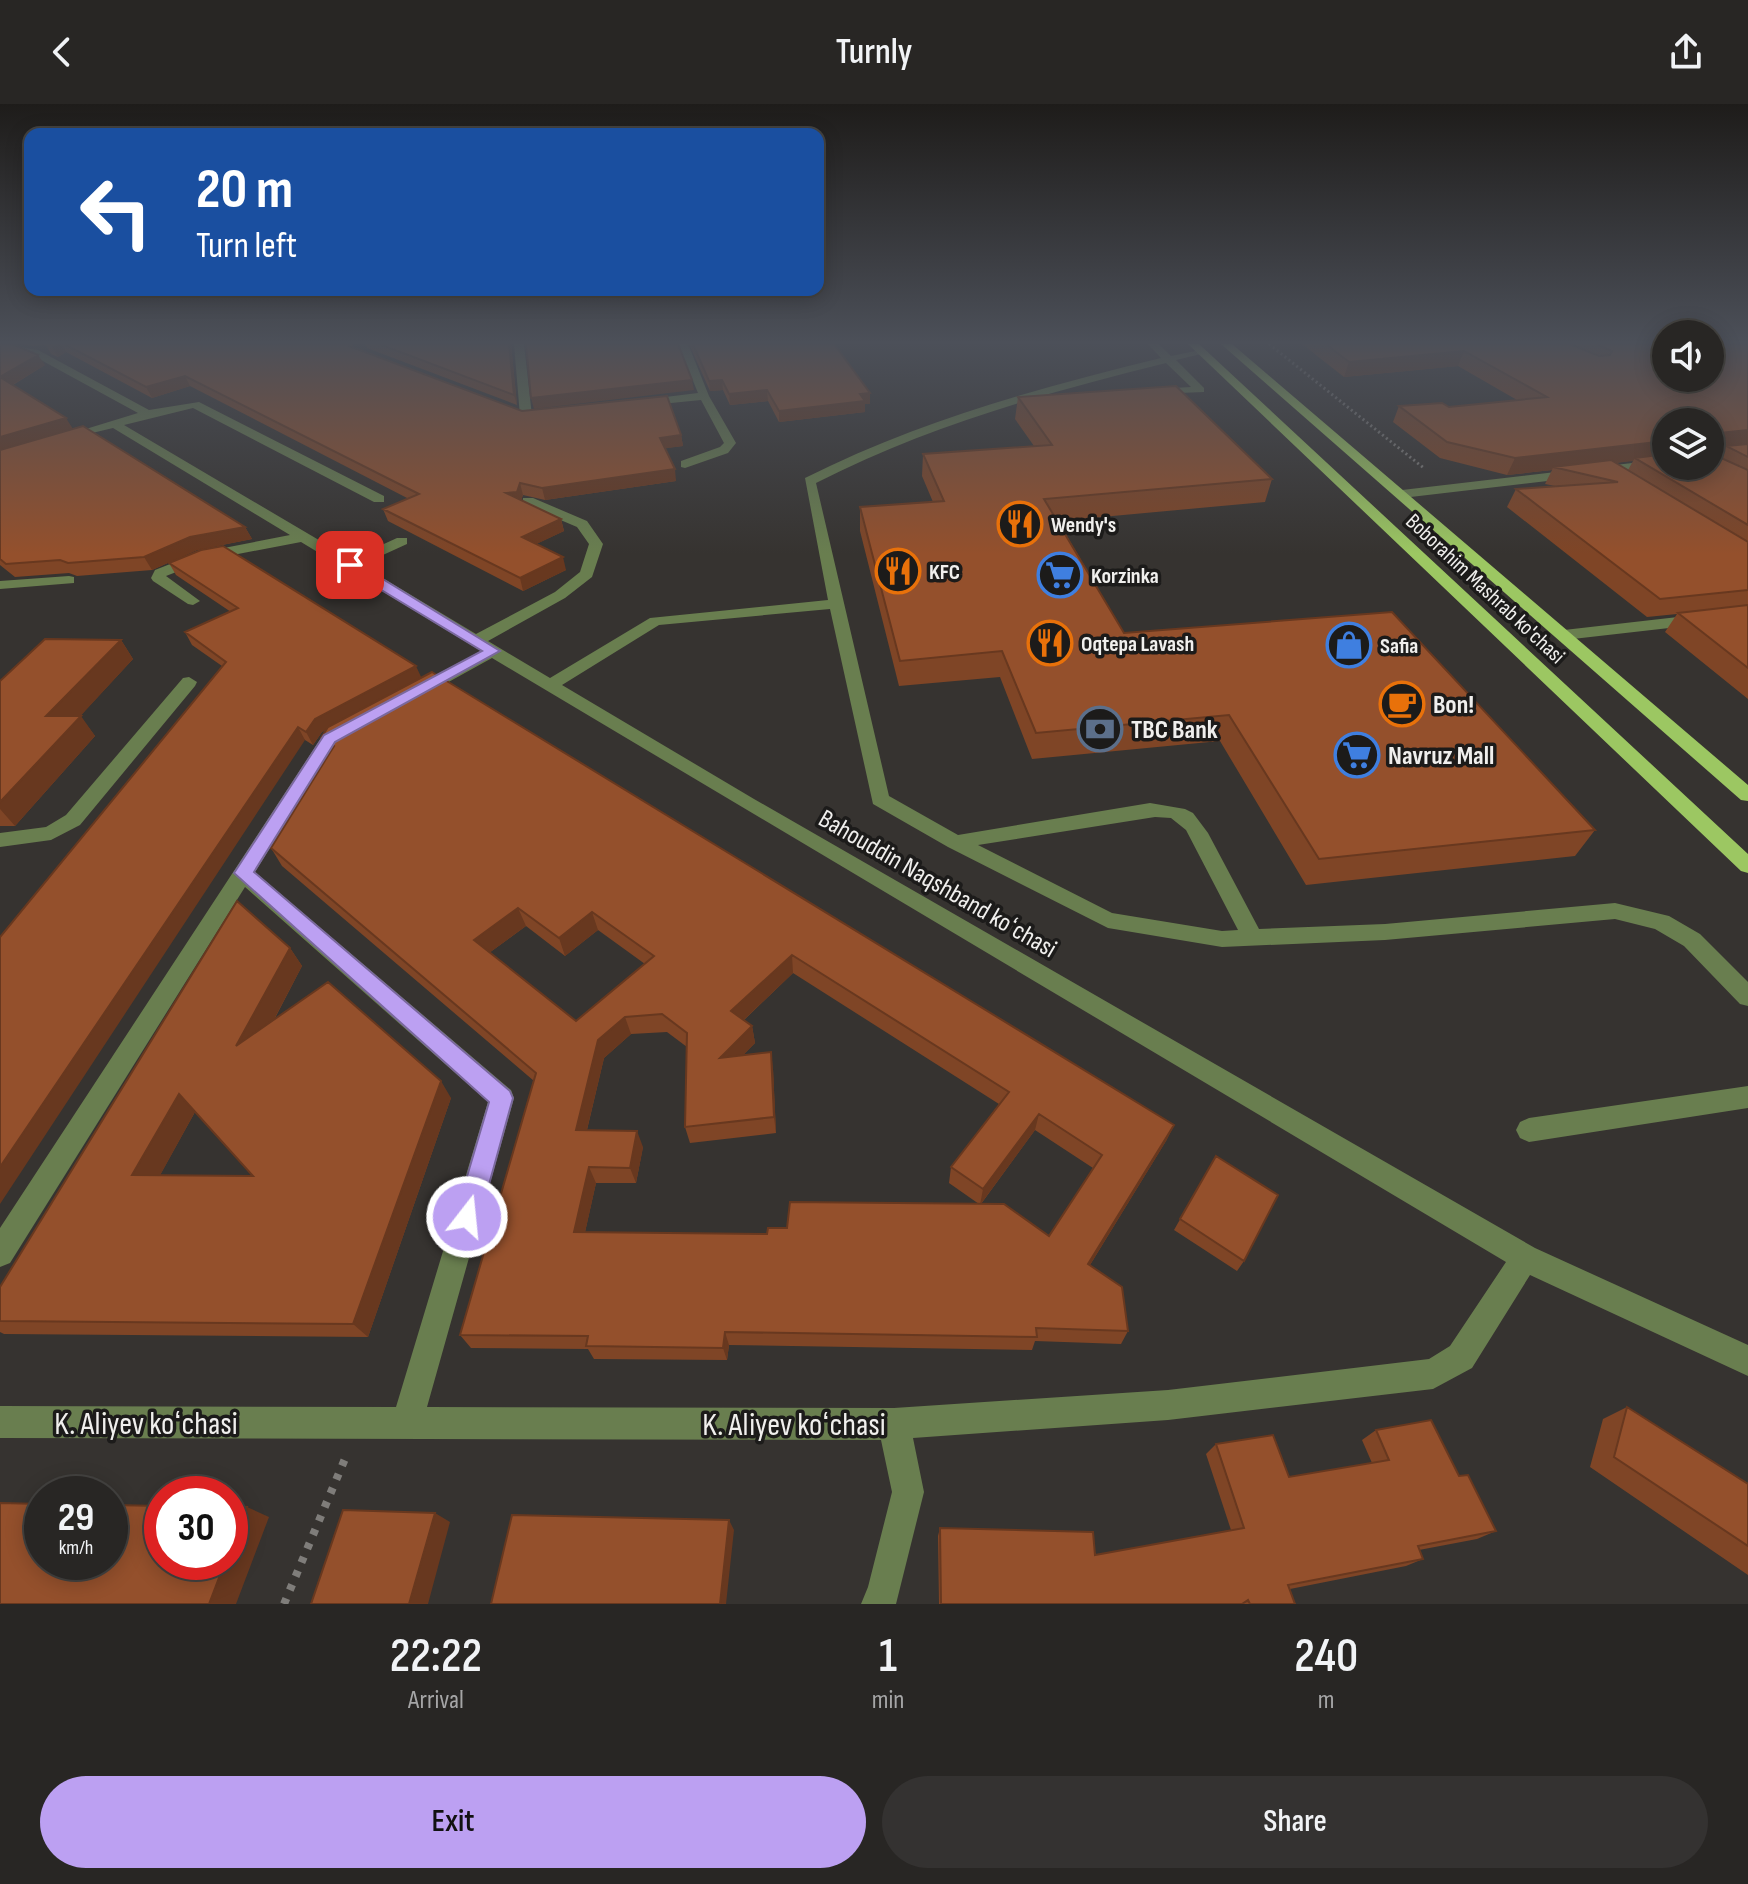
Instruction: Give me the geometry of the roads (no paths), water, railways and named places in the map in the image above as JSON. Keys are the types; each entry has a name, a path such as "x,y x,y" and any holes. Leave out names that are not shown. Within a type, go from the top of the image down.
{"main road":[{"name":"Boborahim Mashrab ko'chasi","path":"1268,414 1748,866"},
{"name":"Boborahim Mashrab ko'chasi","path":"1308,414 1748,795"},
{"path":"1277,422 1314,419"}],"street":[{"path":"57,441 148,414"},
{"path":"214,414 379,499"},
{"path":"520,414 541,414"},
{"path":"685,464 724,450 730,443 714,414"},
{"path":"964,414 924,427 809,481 880,799 955,842 1108,920 1222,939 1385,932 1615,911 1661,922 1692,940 1748,997"},
{"name":"Bahouddin Naqshband koʻchasi","path":"115,424 761,812 1525,1258 1748,1361"},
{"path":"1402,494 1652,465"},
{"path":"1605,471 1618,479"},
{"path":"398,702 485,646 587,574 596,544 582,524 528,501"},
{"path":"193,601 158,578 160,573 203,556 304,537"},
{"path":"350,565 402,541"},
{"path":"0,585 69,580"},
{"path":"550,685 655,621 837,604"},
{"path":"1564,635 1748,614"},
{"path":"1727,617 1748,631"},
{"path":"0,840 51,833 73,820 189,682"},
{"path":"0,1253 329,739 370,717"},
{"path":"955,842 1150,810 1172,811 1187,818 1198,835 1253,938"},
{"path":"243,873 502,1098 407,1424"},
{"path":"1529,1130 1748,1097"},
{"name":"K. Aliyev koʻchasi","path":"0,1422 894,1424 1168,1405 1433,1374 1461,1357 1525,1258"},
{"path":"878,1604 884,1592 908,1492 894,1424"}],"place":[{"name":"Wendy's","path":"1020,524"},
{"name":"KFC","path":"898,571"},
{"name":"Korzinka","path":"1060,575"},
{"name":"Oqtepa Lavash","path":"1050,643"},
{"name":"Safia","path":"1349,645"},
{"name":"Bon!","path":"1402,704"},
{"name":"TBC Bank","path":"1100,729"},
{"name":"Navruz Mall","path":"1357,755"}]}
